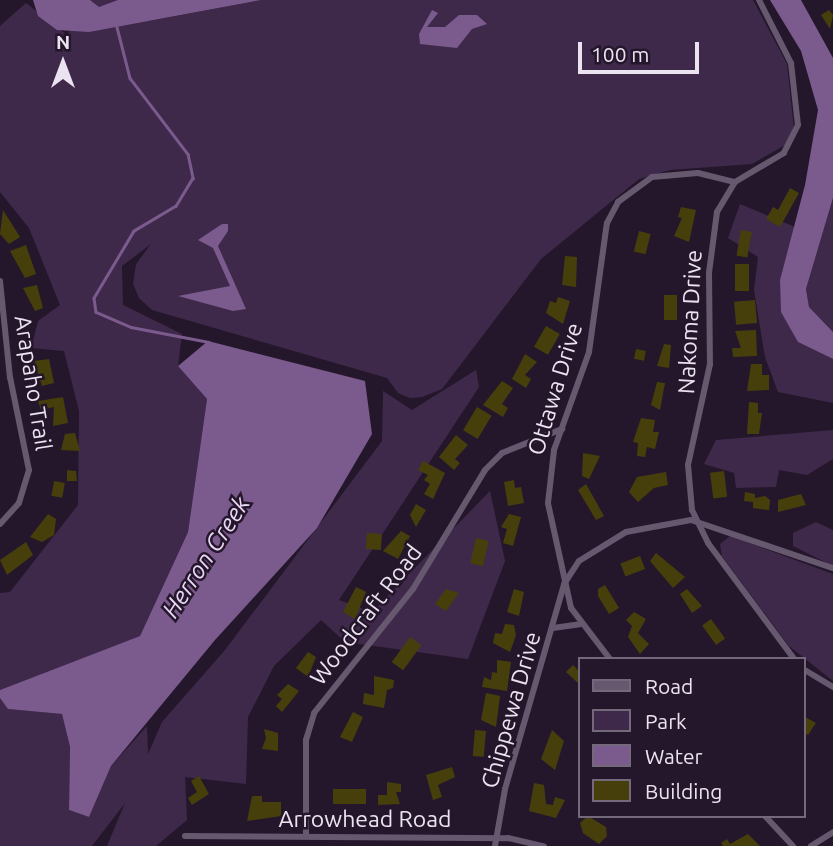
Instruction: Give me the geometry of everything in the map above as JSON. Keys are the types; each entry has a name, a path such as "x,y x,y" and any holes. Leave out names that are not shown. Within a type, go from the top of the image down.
{"street":[{"path":"734,182 783,153 799,117 788,53 759,0"},
{"name":"Ottawa Drive","path":"608,657 580,624 564,584 548,503 550,469 589,352 606,229 615,207 652,177 698,173 734,182"},
{"name":"Nakoma Drive","path":"734,182 717,212 711,251 710,364 688,465 696,521 724,567 792,657"},
{"name":"Arapaho Trail","path":"0,281 9,371 29,470 19,503 0,524"},
{"path":"0,373 9,371"},
{"name":"Woodcraft Road","path":"306,836 306,740 314,713 413,589 485,470 502,453 562,429"},
{"path":"564,584 579,561 620,534 696,521 833,568"},
{"name":"Chippewa Drive","path":"495,846 564,584"},
{"path":"553,628 580,624"},
{"path":"805,670 833,687"},
{"path":"767,818 793,846"},
{"path":"811,846 833,832"},
{"name":"Arrowhead Road","path":"185,836 495,838 544,846"}],"green space":[{"path":"79,0 161,0 149,21 261,0 753,0 787,64 794,129 785,145 752,164 670,170 639,179 541,259 442,389 422,397 410,398 398,393 387,378 152,310 139,298 133,284 136,264 151,244 122,266 123,305 182,334 178,366 207,399 188,532 140,636 0,690 0,593 10,592 78,505 79,411 64,351 31,348 38,321 60,305 29,228 0,192 0,26 26,3 67,35 85,4"},
{"path":"833,198 833,332 809,307 806,289"},
{"path":"740,204 795,227 780,280 798,342 833,359 833,403 778,392 765,357 754,290 758,257 728,238"},
{"path":"476,370 479,387 339,600 372,612 490,491 505,561 468,659 345,642 321,620 274,666 248,717 246,784 185,777 187,820 156,846 107,846 125,803 92,846 0,846 0,698 9,709 62,714 70,747 69,810 89,817 111,766 147,726 148,754 162,722 225,650 382,441 383,391 412,410"},
{"path":"833,430 833,459 807,475 779,470 776,487 736,488 734,473 704,464 716,440"},
{"path":"816,522 833,530 833,566 793,546 793,533"},
{"path":"730,536 833,574 833,681 789,646 722,556 720,544"}],"water":[{"path":"33,0 90,0 99,7 118,0 261,0 89,32 57,30 38,16"},
{"path":"770,0 801,0 833,58 833,198 806,289 809,307 833,332 833,359 798,342 781,312 780,280 805,185 818,110 801,51"},
{"path":"432,10 438,13 427,27 445,27 459,15 477,15 487,24 472,29 457,48 420,44 419,34"},
{"path":"222,224 228,224 228,231 218,246 246,309 233,311 178,296 230,286 213,248 198,240"},
{"path":"208,341 365,381 372,434 317,528 215,640 111,766 89,817 69,810 70,747 62,714 8,709 0,698 0,690 140,636 188,532 207,399 178,366"}],"building":[{"path":"829,10 833,15 830,29 821,15"},
{"path":"790,188 799,193 780,227 766,219 773,207 778,210"},
{"path":"681,207 696,210 689,242 674,236 682,218 678,217"},
{"path":"3,210 20,237 9,244 0,234"},
{"path":"741,230 752,232 747,258 736,256"},
{"path":"639,231 651,234 646,254 634,251"},
{"path":"26,245 36,274 25,278 10,251"},
{"path":"565,256 577,257 576,287 562,285"},
{"path":"735,264 749,264 749,291 735,291"},
{"path":"37,285 43,308 35,311 23,288"},
{"path":"664,295 677,295 677,320 664,320"},
{"path":"558,297 570,301 563,324 546,313 550,301 556,303"},
{"path":"755,300 757,323 736,325 734,302"},
{"path":"546,326 560,334 548,355 534,347"},
{"path":"756,330 757,356 733,357 732,348 741,348 735,331"},
{"path":"664,344 671,345 669,368 657,366"},
{"path":"636,349 646,351 644,361 634,359"},
{"path":"525,354 537,362 525,375 531,379 526,388 512,379"},
{"path":"49,359 54,383 42,386 34,361"},
{"path":"751,364 762,364 762,375 769,375 769,390 747,391"},
{"path":"502,381 513,388 502,404 508,408 503,417 483,405"},
{"path":"657,382 665,383 660,410 651,405"},
{"path":"63,397 68,423 53,426 54,407 41,410 38,401"},
{"path":"749,402 758,403 758,413 762,413 759,434 747,434"},
{"path":"477,407 492,416 478,439 463,430"},
{"path":"641,418 655,420 653,432 659,432 655,449 647,447 645,457 637,456 638,443 633,442"},
{"path":"75,433 80,451 61,450 65,434"},
{"path":"456,435 468,445 455,459 460,463 454,470 439,457"},
{"path":"583,453 600,456 589,479 582,476"},
{"path":"423,461 445,473 433,499 424,494 430,484 424,480 428,475 418,470"},
{"path":"67,470 76,471 77,481 67,481"},
{"path":"724,471 727,497 713,499 710,473"},
{"path":"666,472 668,485 654,488 638,502 629,492 637,477"},
{"path":"514,480 515,488 521,487 524,503 508,506 504,482"},
{"path":"54,481 65,483 62,498 51,496"},
{"path":"586,484 604,516 596,520 578,490"},
{"path":"745,492 755,494 755,498 765,496 770,500 769,510 753,508 753,502 744,501"},
{"path":"801,494 806,505 778,512 778,500"},
{"path":"416,504 426,510 416,527 410,515"},
{"path":"48,514 56,519 54,535 42,542 30,537"},
{"path":"509,514 521,517 513,546 503,543 507,529 501,527"},
{"path":"401,531 410,536 398,559 383,551"},
{"path":"367,533 382,534 381,550 366,549"},
{"path":"476,538 489,541 483,566 470,563"},
{"path":"26,542 33,555 7,575 0,560"},
{"path":"656,553 685,577 673,588 650,561"},
{"path":"640,556 645,569 625,577 620,564"},
{"path":"605,585 619,608 609,614 598,596 598,589"},
{"path":"356,587 366,592 355,619 343,612"},
{"path":"446,589 459,593 446,611 435,604"},
{"path":"514,589 524,592 519,616 507,612"},
{"path":"687,589 702,606 692,613 680,594"},
{"path":"634,612 646,619 638,633 649,644 640,654 628,637 632,626 626,620"},
{"path":"711,619 725,638 716,645 702,625"},
{"path":"505,624 514,625 516,635 510,652 493,643 495,633 502,634"},
{"path":"410,637 421,645 403,670 392,662"},
{"path":"308,652 316,657 308,677 296,668"},
{"path":"497,660 511,662 507,691 482,687 484,677 495,682 491,680 492,672 497,673"},
{"path":"573,665 578,670 578,683 566,672"},
{"path":"374,676 394,680 393,688 387,690 384,708 363,704 364,693 374,695"},
{"path":"288,684 299,691 282,712 276,706 282,699 277,695"},
{"path":"486,693 500,696 496,727 481,720"},
{"path":"353,712 363,717 352,742 340,737"},
{"path":"805,717 816,723 808,735 805,733"},
{"path":"264,729 278,733 278,751 262,749 266,738"},
{"path":"475,730 486,731 484,757 473,756"},
{"path":"552,730 564,741 555,770 541,759"},
{"path":"452,767 455,777 438,785 442,797 433,800 426,775"},
{"path":"199,776 209,794 192,805 188,798 197,792 191,781"},
{"path":"387,782 401,784 401,792 396,792 400,804 378,805 378,795 387,795"},
{"path":"534,783 544,785 546,804 553,805 555,797 565,800 556,818 529,811"},
{"path":"333,789 366,789 366,804 333,804"},
{"path":"252,796 262,796 262,802 281,802 281,816 247,821"},
{"path":"586,818 591,818 606,827 607,836 599,844 583,833 580,823"},
{"path":"748,834 760,846 723,846 721,843 727,839 730,844"}],"waterway":[{"name":"Herron Creek","path":"117,27 130,78 188,154 193,178 176,206 134,231 94,298 96,312 131,327 209,342"}]}
